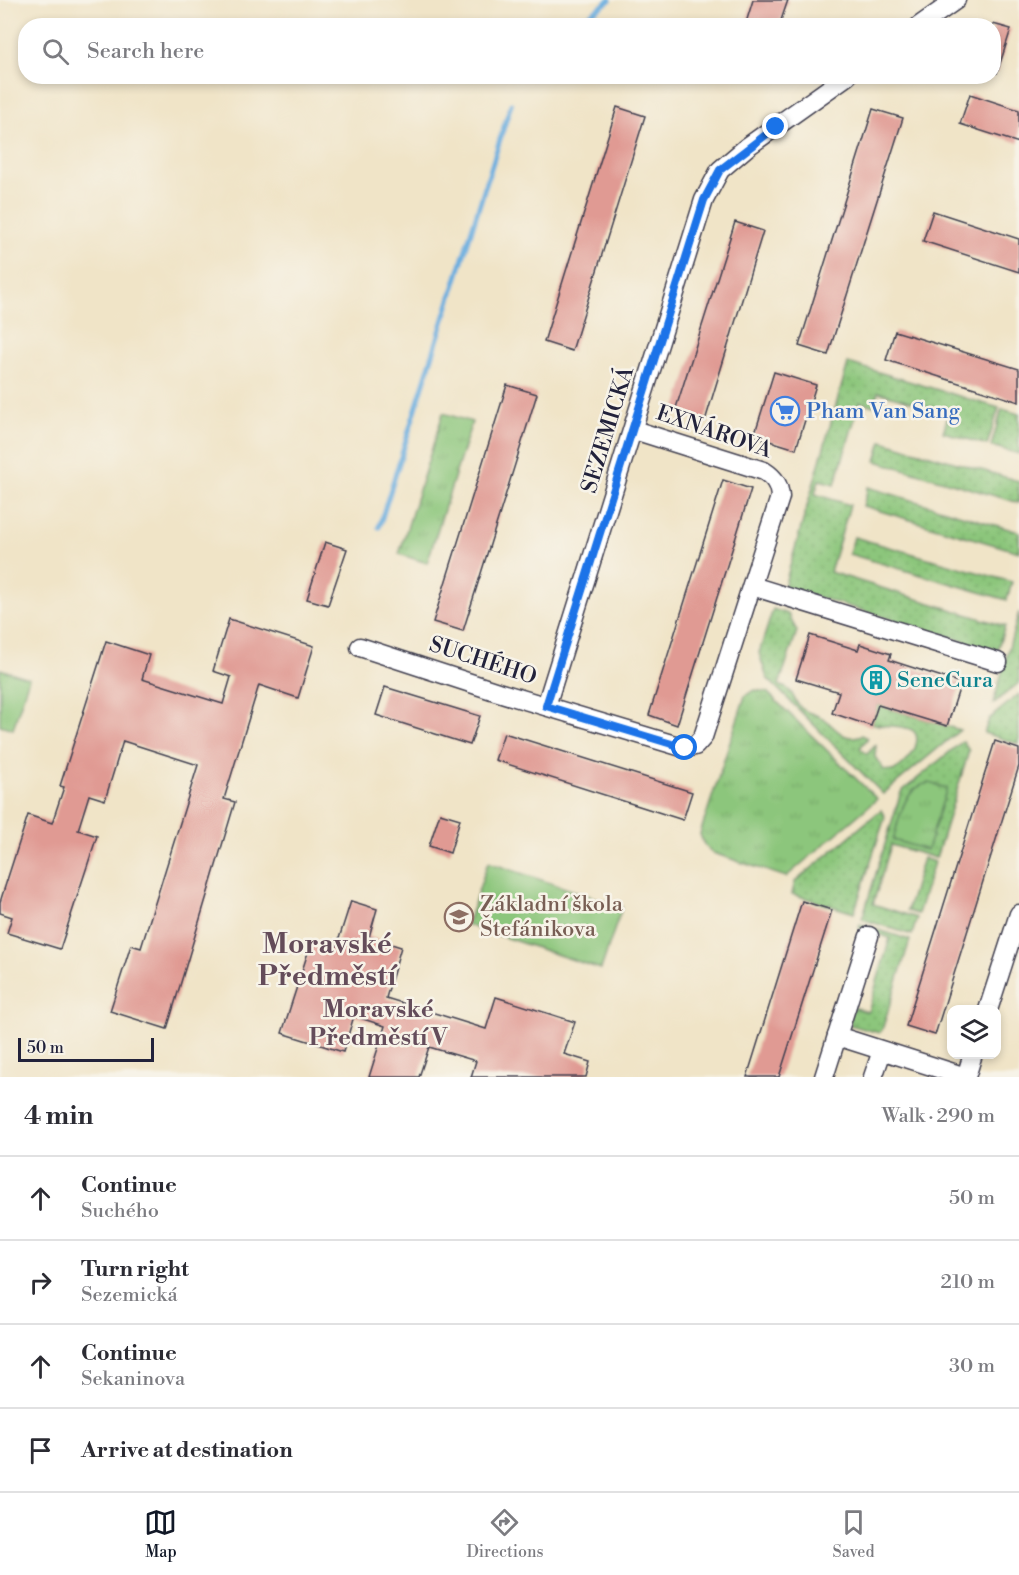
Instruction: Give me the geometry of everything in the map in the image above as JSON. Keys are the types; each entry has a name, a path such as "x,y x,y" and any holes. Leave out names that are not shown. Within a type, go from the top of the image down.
{"street":[{"path":"931,18 956,0"},
{"name":"SEZEMICKÁ","path":"546,706 704,200 720,170 747,147 836,84"},
{"name":"EXNÁROVA","path":"633,430 764,471 776,481 780,497 703,737 696,746"},
{"path":"752,586 998,662"},
{"name":"SUCHÉHO","path":"360,647 596,722 685,748 696,746"},
{"path":"990,1005 1019,914"},
{"path":"824,1077 869,936"},
{"path":"837,1036 966,1077 971,1059"},
{"path":"873,1077 882,1051"}],"green space":[{"path":"848,363 999,408 987,445 943,432 949,413 878,392 874,406 860,402 835,484 819,480 815,494 850,505 830,572 1005,626 997,651 784,587"},
{"path":"1002,409 1019,414 1019,454 991,446"},
{"path":"443,413 472,422 427,563 399,554"},
{"path":"882,441 1019,481 1019,503 876,461"},
{"path":"868,487 1019,532 1019,552 863,506"},
{"path":"854,537 1012,582 1007,600 849,554"},
{"path":"773,609 788,614 797,631 779,685 791,692 801,708 827,721 844,735 855,737 862,735 868,738 860,748 867,754 876,745 875,757 884,770 893,771 900,767 913,752 917,739 915,733 910,729 872,723 878,705 960,730 883,794 767,678 759,653"},
{"path":"1019,612 1019,683 993,704"},
{"path":"0,669 29,678 13,729 0,725"},
{"path":"754,690 767,692 877,799 786,877 713,853 704,845 700,834 745,696"},
{"path":"1019,694 1019,744 984,733 989,719"},
{"path":"963,741 969,751 936,858 891,845 873,904 917,918 912,935 862,919 901,792"},
{"path":"929,783 947,788 927,850 893,840 908,797 913,790"},
{"path":"881,810 885,817 854,913 792,894 795,882"},
{"path":"923,858 934,862 918,914 907,911"},
{"path":"488,862 622,907 601,969 467,925"},
{"path":"860,924 910,940 882,1030 879,1033 850,1025 852,1007 868,1012 890,938 859,928"}],"building":[{"path":"753,0 788,0 782,18 747,18"},
{"path":"1001,26 1011,29 1001,60"},
{"path":"970,94 1019,110 1019,143 960,124"},
{"path":"617,107 645,116 572,351 544,342"},
{"path":"873,109 903,118 828,355 799,346"},
{"path":"933,211 1019,239 1019,272 923,241"},
{"path":"735,222 763,231 705,421 675,411"},
{"path":"895,331 1019,369 1019,402 886,360"},
{"name":"Pham Van Sang","path":"774,372 816,385 796,449 754,436"},
{"path":"507,385 537,394 463,631 433,622"},
{"path":"723,480 751,489 677,725 649,715"},
{"path":"325,542 347,549 328,605 307,599"},
{"path":"229,619 314,646 298,698 259,685 224,799 235,802 167,1029 110,1011 131,945 141,948 198,765 123,741 105,800 89,795 78,830 97,836 60,949 7,933 12,917 0,913 0,902 28,815 52,823 64,787 60,786 106,641 149,655 142,679 223,704 231,677 213,671"},
{"name":"SeneCura","path":"810,635 858,650 860,644 891,654 889,660 961,683 947,726 878,705 871,726 832,713 839,692 796,679"},
{"path":"385,687 480,716 470,745 376,715"},
{"path":"504,733 692,792 683,820 495,760"},
{"path":"995,741 1019,749 1019,766 935,1035 906,1026"},
{"path":"440,813 460,819 450,853 429,846"},
{"path":"351,901 377,909 369,937 401,947 386,998 486,1029 496,997 575,1022 564,1054 590,1062 586,1077 471,1077 476,1061 429,1047 419,1077 369,1077 385,1026 354,1016 343,1052 282,1033 312,940 336,948"},
{"path":"802,901 832,910 779,1077 747,1077"}],"waterway":[{"path":"585,18 610,0"},
{"path":"379,527 511,104"}],"place":[{"name":"Pham Van Sang","path":"785,411"},
{"name":"SeneCura","path":"876,680"},
{"name":"Základní škola Štefánikova","path":"459,917"}],"district":[{"name":"Moravské Předměstí","path":"327,960"},
{"name":"Moravské Předměstí V","path":"378,1024"}],"route":[{"path":"685,748 546,706 704,200 720,170 776,127"}]}
